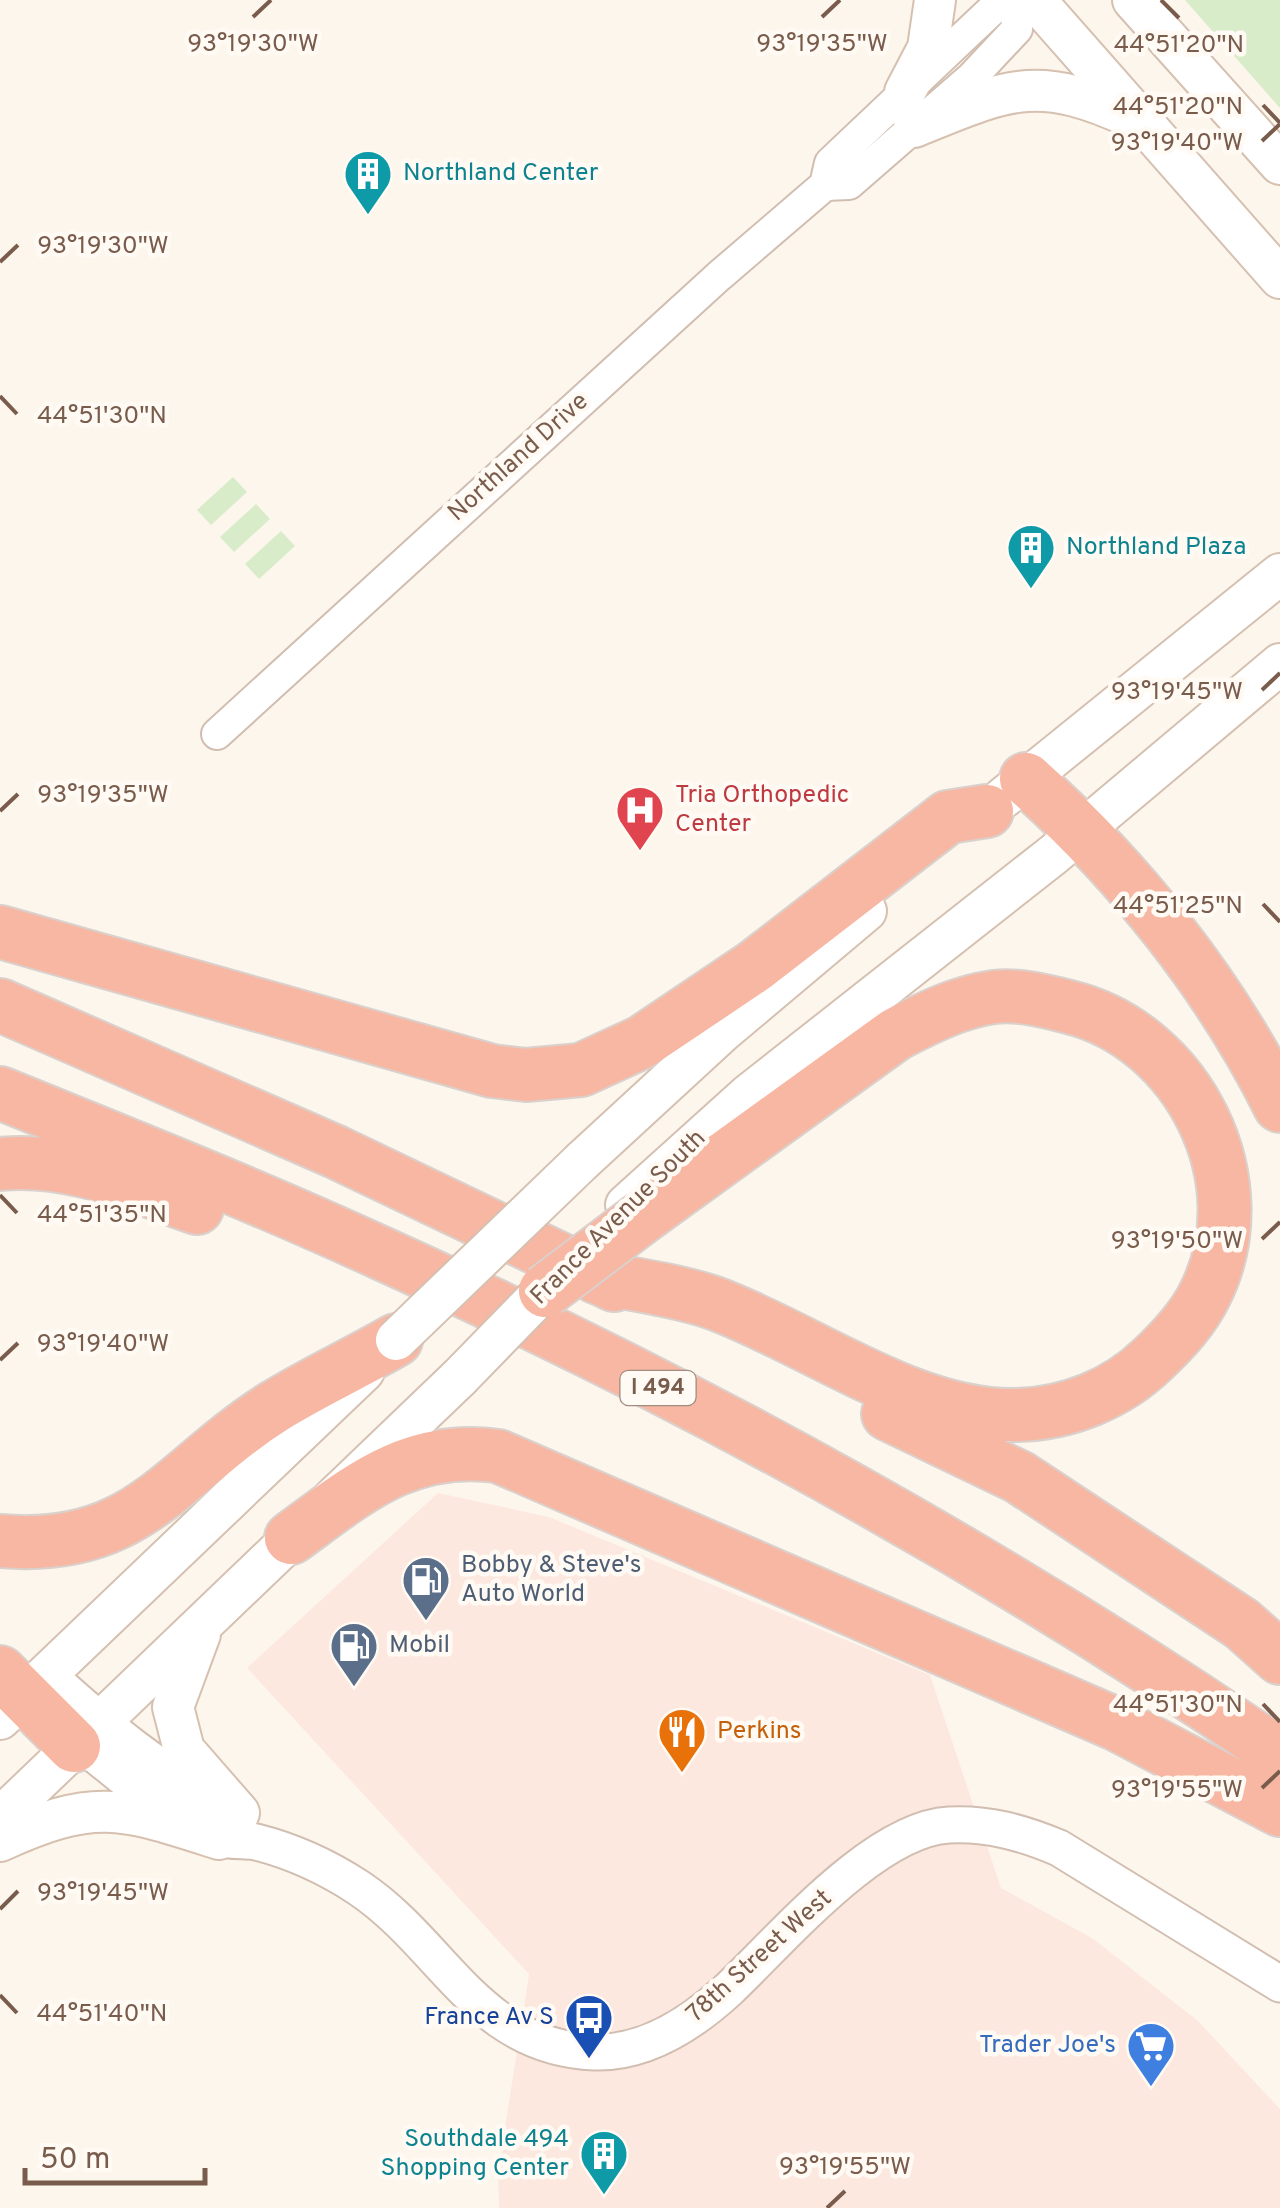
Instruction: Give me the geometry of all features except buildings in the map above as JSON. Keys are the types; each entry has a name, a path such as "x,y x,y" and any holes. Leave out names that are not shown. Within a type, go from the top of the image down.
{"highway":[{"path":"0,932 476,1067 552,1074 581,1070 642,1042 755,966 948,817 1007,795 1082,829 1213,992 1280,1106"},
{"path":"545,1291 634,1212 896,1034 938,1013 998,997 1090,1012 1159,1055 1177,1074 1211,1134 1224,1206 1216,1268 1205,1295 1166,1346 1117,1386 1076,1406 1017,1416 938,1404 712,1302 596,1277"},
{"path":"0,1005 336,1152 1019,1476 1242,1624 1280,1658"},
{"name":"I 494","path":"0,1092 337,1233 618,1368 812,1468 992,1573 1280,1755"},
{"path":"0,1164 48,1164 92,1172 291,1238 618,1368"},
{"path":"0,1541 52,1544 114,1528 272,1408 396,1340"},
{"path":"291,1538 370,1481 403,1466 436,1455 498,1456 1116,1724 1280,1810"},
{"path":"18,1690 87,1734"}],"main road":[{"path":"935,0 928,48 910,109 976,102 1037,87 1088,97 1143,122"},
{"path":"1133,0 1280,164"},
{"path":"1024,2 1143,122 1280,278"},
{"path":"18,1690 721,1033 1277,572"},
{"name":"France Avenue South","path":"634,1212 748,1095 1082,829 1280,664"},
{"name":"France Avenue South","path":"0,1818 545,1291"},
{"path":"204,1621 173,1706 184,1750 237,1831"},
{"path":"0,1841 50,1818 83,1810 142,1814 237,1831"}],"street":[{"name":"Northland Drive","path":"217,734 718,276 825,186 849,184 910,109 972,76 1017,29 1024,2"},
{"name":"78th Street West","path":"87,1734 93,1753 173,1812 237,1831 308,1859 371,1897 503,2025 534,2040 580,2050 637,2047 676,2030 709,2007 884,1850 916,1833 946,1825 1022,1832 1059,1848 1280,1984"}],"shaded area":[{"path":"438,1493 549,1517 930,1675 1001,1888 1092,1938 1198,2021 1280,2109 1280,2208 499,2208 498,2173 529,1974 247,1668"}],"green space":[{"path":"1185,0 1280,0 1280,108"},
{"path":"233,477 247,492 211,525 197,510"},
{"path":"256,504 270,519 234,552 220,537"},
{"path":"281,531 295,546 259,579 245,564"}],"place":[{"name":"Northland Center","path":"368,216"},
{"name":"Northland Plaza","path":"1031,590"},
{"name":"Tria Orthopedic Center","path":"640,852"},
{"name":"Bobby & Steve's Auto World","path":"426,1622"},
{"name":"Mobil","path":"354,1688"},
{"name":"Perkins","path":"682,1774"},
{"name":"France Av S","path":"589,2060"},
{"name":"Trader Joe's","path":"1151,2088"},
{"name":"Southdale 494 Shopping Center","path":"604,2196"}]}
